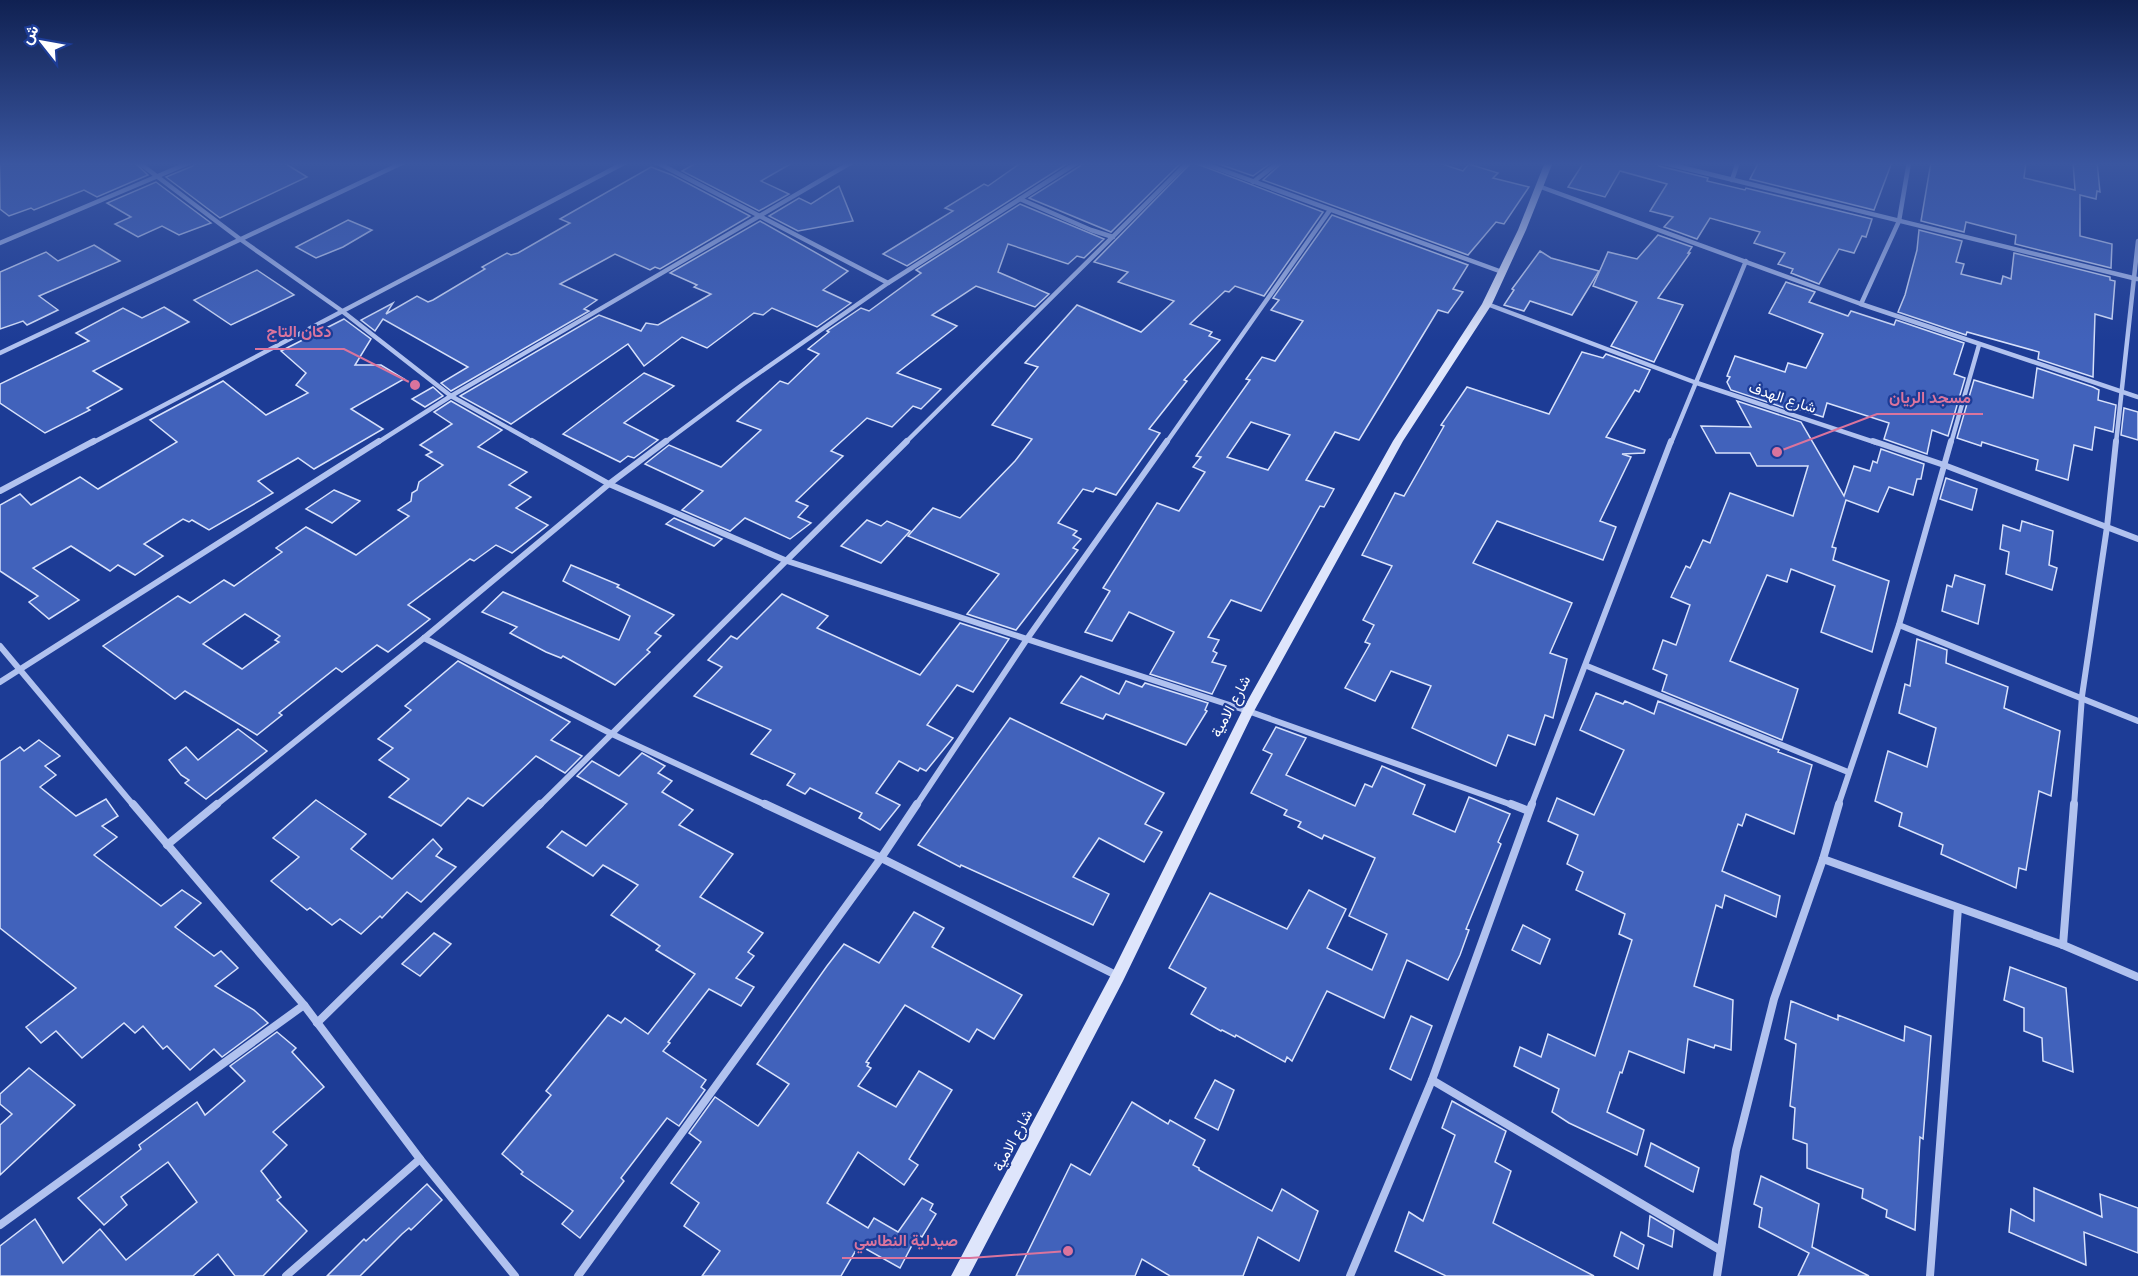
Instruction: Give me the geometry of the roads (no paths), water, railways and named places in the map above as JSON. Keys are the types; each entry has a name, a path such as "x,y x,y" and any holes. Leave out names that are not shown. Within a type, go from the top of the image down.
{"street":[{"path":"0,243 51,222"},
{"path":"217,222 342,311 451,396 609,484 787,561 1248,711 1529,811"},
{"path":"0,353 277,222"},
{"path":"0,491 513,222"},
{"path":"0,682 451,396 752,222"},
{"path":"772,222 888,283"},
{"path":"167,845 424,638 609,484 742,385 888,283 985,222"},
{"path":"1071,222 1113,237"},
{"path":"317,1023 1128,222"},
{"path":"578,1276 881,858 1027,639 1322,222"},
{"path":"1362,222 1502,272"},
{"name":"شارع الامية","path":"960,1276 1118,976 1248,711 1398,441 1487,304 1525,222"},
{"path":"1636,222 1861,304 2138,398"},
{"path":"1861,304 1898,222"},
{"path":"1905,222 2136,279"},
{"path":"2063,945 2082,696 2107,527 2120,392 2136,279 2138,241"},
{"path":"1350,1276 1432,1080 1529,811 1587,666 1694,382 1746,261"},
{"name":"شارع الهدف","path":"1487,304 1694,382 1944,465 2138,539"},
{"path":"1717,1276 1736,1150 1774,999 1899,625 1979,345"},
{"path":"1899,625 2082,696 2138,721"},
{"path":"424,638 612,734 881,858 1118,976"},
{"path":"0,646 304,1005 420,1159 515,1276"},
{"path":"1587,666 1848,772"},
{"path":"1822,860 2063,945 2138,977"},
{"path":"1930,1276 1958,908"},
{"path":"0,1226 304,1005"},
{"path":"1432,1080 1720,1250"},
{"path":"286,1276 420,1159"}],"place":[{"name":"دكان التاج","path":"415,385"},
{"name":"مسجد الريان","path":"1777,452"},
{"name":"صيدلية النطاسي","path":"1068,1251"}]}
